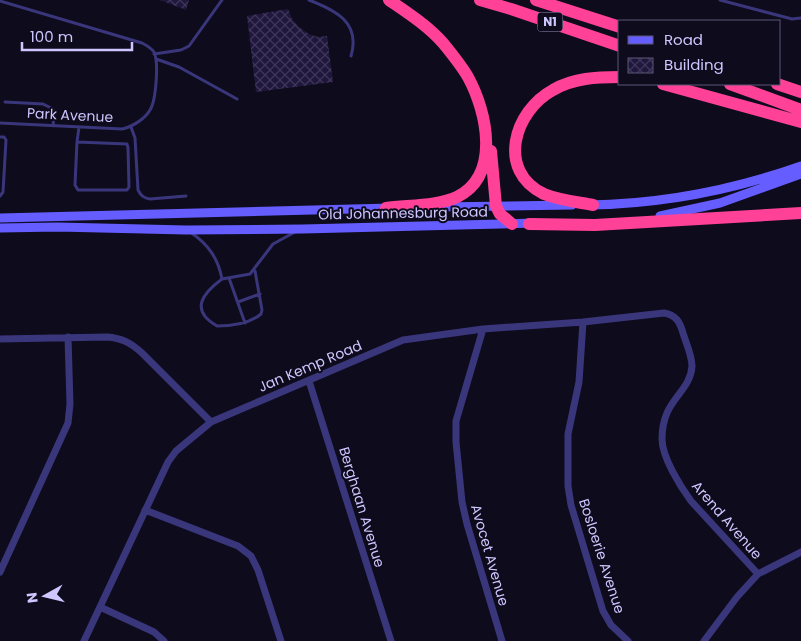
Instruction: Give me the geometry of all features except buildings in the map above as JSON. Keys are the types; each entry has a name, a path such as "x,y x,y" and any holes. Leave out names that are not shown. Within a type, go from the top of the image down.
{"highway":[{"path":"390,0 423,25 443,44 468,78 489,130 496,206 500,214 512,224"},
{"name":"N1","path":"480,0 618,45"},
{"name":"N1","path":"536,0 618,26"},
{"path":"593,205 554,197 545,194 533,186 523,176 518,167 514,148 515,139 525,115 537,101 552,90 577,81 618,77"},
{"path":"667,85 801,122"},
{"path":"733,85 801,110"},
{"path":"780,85 801,92"},
{"path":"386,208 450,200 470,188 480,175 485,159 486,148 480,106"},
{"path":"529,224 595,225 801,213"}],"main road":[{"name":"Old Johannesburg Road","path":"0,218 386,208 593,205 639,202 708,192 801,166"},
{"name":"Old Johannesburg Road","path":"0,228 303,229 529,224 650,217 720,203 801,174"}],"street":[{"name":"Jan Kemp Road","path":"84,641 172,456 211,422 403,340 483,329 583,322 664,313 674,316"},
{"name":"Arend Avenue","path":"674,316 682,328 692,368 688,381 667,413 662,435 663,447 684,492 758,574"},
{"name":"Bosloerie Avenue","path":"583,322 578,382 568,434 569,496 603,611 611,625 628,641"},
{"name":"Avocet Avenue","path":"483,329 456,422 456,442 466,524 502,641"},
{"path":"0,572 68,423 70,404 68,337"},
{"path":"0,339 108,337 128,342 142,353 211,422"},
{"name":"Berghaan Avenue","path":"309,380 391,641"},
{"path":"145,510 221,538 247,552 260,576 281,641"},
{"path":"704,641 737,596 758,574 801,552"},
{"path":"100,607 154,632 164,641"}],"lane":[{"path":"0,1 142,43 151,48 154,54 181,50 189,46 222,0"},
{"path":"309,0 331,8 340,14 347,23 353,39 351,56"},
{"path":"720,0 792,19 801,18"},
{"name":"Park Avenue","path":"0,123 122,129 131,127 151,109 154,97 156,59 154,54"},
{"path":"156,59 179,67 237,99"},
{"path":"5,102 43,104 48,106 53,109 53,126"},
{"path":"77,142 127,144 129,187 127,190 78,190 75,185 77,142 79,127"},
{"path":"131,127 135,138 138,190 141,195 150,199 186,196"},
{"path":"0,137 4,137 6,140 3,192 0,196"},
{"path":"254,270 260,294 261,314 255,319 244,323 217,326 204,315 201,304 211,287 222,279 245,276 254,270 264,253 273,244 303,229"},
{"path":"186,230 208,246 221,270 222,279"},
{"path":"230,278 244,323"},
{"path":"238,302 260,294"}]}
